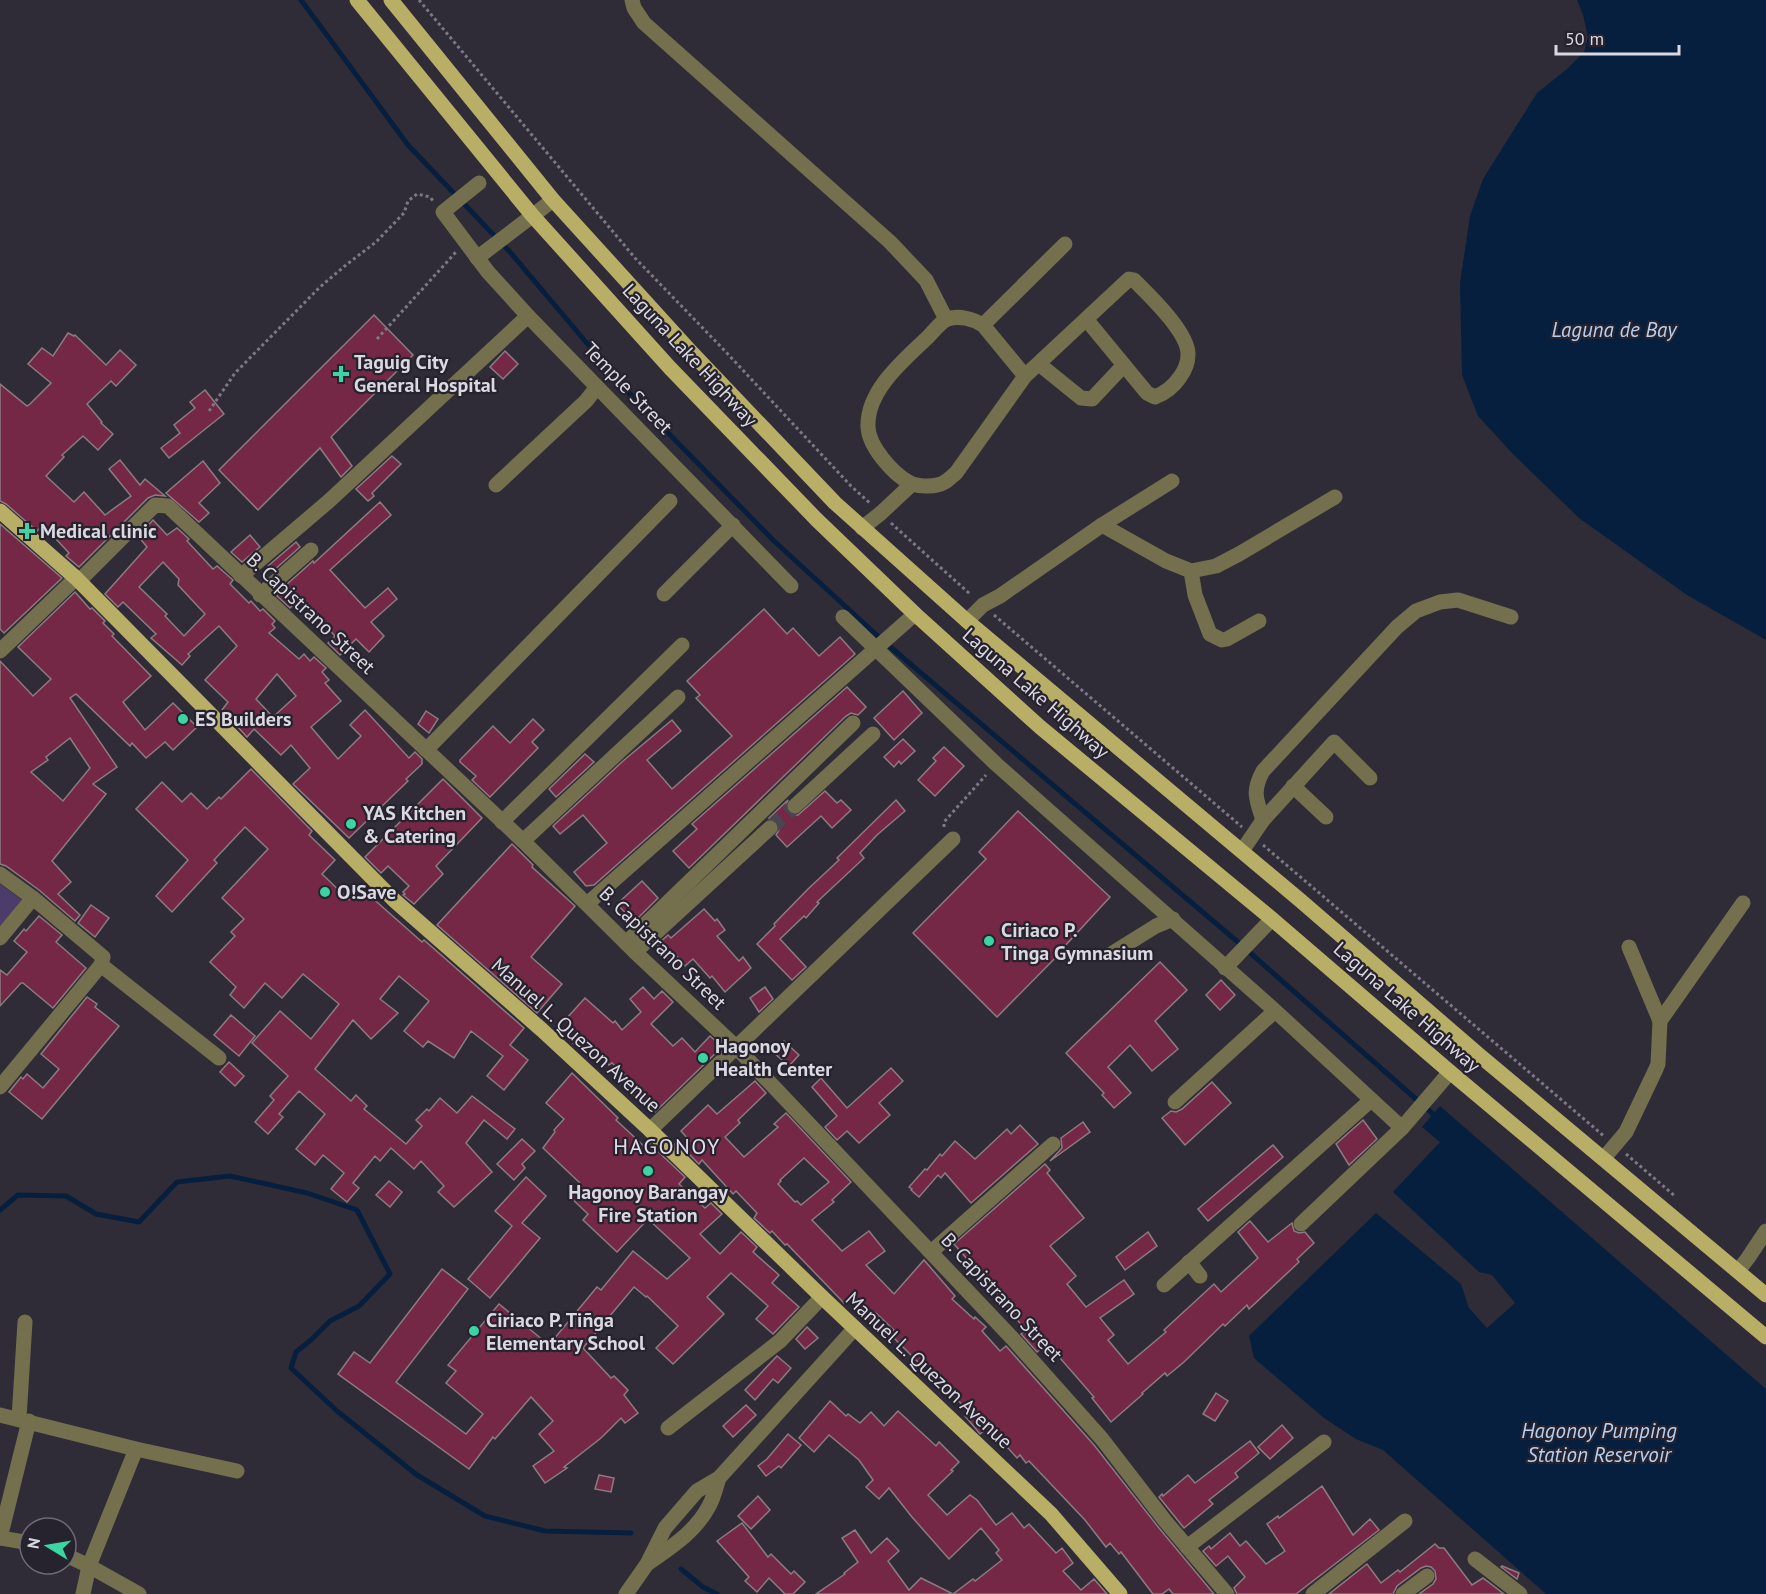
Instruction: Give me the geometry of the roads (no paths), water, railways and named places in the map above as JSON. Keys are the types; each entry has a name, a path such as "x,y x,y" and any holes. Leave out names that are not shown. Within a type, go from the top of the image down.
{"main road":[{"name":"Laguna Lake Highway","path":"357,0 531,215 670,368 818,520 915,615 1040,727 1272,919 1450,1072 1766,1337"},
{"name":"Laguna Lake Highway","path":"391,0 553,200 692,353 835,503 967,621 1766,1295"},
{"name":"Manuel L. Quezon Avenue","path":"3,518 76,578 394,900 542,1030 650,1130 855,1329 1051,1514 1120,1594"}],"street":[{"path":"632,0 634,8 644,23 890,242 926,280 946,319"},
{"name":"Temple Street","path":"476,185 446,209 465,241 482,255 528,316 791,586"},
{"path":"482,255 553,200"},
{"path":"983,325 1065,244"},
{"path":"1025,376 983,325 977,321 960,318 946,319 882,385 869,413 867,427 870,439 875,449 892,468 912,484 936,486 945,482 956,472 1025,376 1129,279 1133,279 1161,308 1185,339 1189,354 1186,368 1178,380 1163,394 1155,397 1148,393 1086,320"},
{"path":"241,576 354,479 528,316"},
{"path":"1039,364 1080,398 1088,400 1092,399 1124,365"},
{"path":"496,485 586,401 597,387"},
{"path":"967,621 983,605 1000,596 1102,525 1172,481"},
{"path":"862,528 912,484"},
{"path":"1102,525 1166,561 1191,571 1224,562 1335,497"},
{"path":"426,750 670,501"},
{"name":"B. Capistrano Street","path":"0,651 76,578 83,577 155,505 168,506 523,841 630,947 736,1047 1013,1339 1095,1431 1227,1594"},
{"path":"664,594 733,525"},
{"path":"260,595 311,550"},
{"path":"1191,571 1195,596 1210,634 1222,640 1227,639 1259,621"},
{"path":"1263,820 1255,796 1257,782 1263,771 1397,627 1416,611 1440,602 1458,600 1510,617"},
{"path":"587,904 915,615"},
{"path":"843,617 877,647 996,764 1173,920 1230,963 1275,1011 1371,1100 1406,1124"},
{"path":"502,822 682,645"},
{"path":"523,841 678,697"},
{"path":"630,947 854,723"},
{"path":"795,806 873,734"},
{"path":"1242,851 1263,820 1334,742 1370,778"},
{"path":"1293,786 1326,817"},
{"path":"630,947 770,828"},
{"path":"650,1130 953,839"},
{"path":"0,874 33,898 102,961 219,1058"},
{"path":"0,938 33,898"},
{"path":"1660,1021 1743,903"},
{"path":"1230,963 1272,919"},
{"path":"1111,954 1156,926 1173,920"},
{"path":"1604,1158 1626,1132 1658,1064 1660,1021 1629,947"},
{"path":"0,1087 102,961"},
{"path":"1175,1102 1275,1011"},
{"path":"1301,1224 1406,1124 1450,1072"},
{"path":"1164,1284 1371,1100"},
{"path":"931,1252 1053,1144"},
{"path":"1738,1270 1765,1234"},
{"path":"1189,1262 1200,1276"},
{"path":"668,1428 780,1341 822,1297"},
{"path":"18,1542 0,1538 24,1420 25,1322"},
{"path":"626,1594 647,1564 665,1528 675,1515 697,1491 719,1478 855,1329"},
{"path":"0,1415 136,1449 237,1471"},
{"path":"1187,1547 1324,1442"},
{"path":"83,1594 89,1566 136,1449"},
{"path":"647,1564 684,1539 710,1505 719,1478"},
{"path":"1313,1594 1405,1521"},
{"path":"1475,1559 1520,1594"},
{"path":"78,1561 138,1594"},
{"path":"1403,1594 1427,1576"}],"water":[{"name":"Laguna de Bay","path":"1577,0 1766,0 1766,640 1687,595 1579,518 1513,454 1478,416 1462,375 1460,283 1470,216 1483,179 1537,93 1584,52 1588,37"},
{"name":"Hagonoy Pumping Station Reservoir","path":"1440,1106 1766,1389 1766,1594 1546,1594 1383,1450 1356,1439 1324,1418 1254,1358 1249,1336 1376,1213 1461,1284 1469,1308 1487,1328 1515,1303 1492,1275 1479,1272 1393,1192 1440,1142 1422,1127"}],"waterway":[{"path":"301,0 408,145 510,252 628,392 774,541 881,639 1239,943 1433,1114"},
{"path":"0,1210 18,1195 66,1196 96,1214 139,1222 177,1182 230,1176 307,1193 357,1210 390,1274 359,1306 330,1321 296,1352 291,1368 337,1411 417,1475 485,1516 545,1531 631,1533"},
{"path":"681,1569 703,1587 717,1594"}],"tunnel":[{"path":"770,828 795,806"}],"place":[{"name":"Taguig City General Hospital","path":"341,374"},
{"name":"Medical clinic","path":"27,531"},
{"name":"ES Builders","path":"183,719"},
{"name":"YAS Kitchen & Catering","path":"351,824"},
{"name":"O!Save","path":"325,892"},
{"name":"Ciriaco P. Tinga Gymnasium","path":"989,941"},
{"name":"Hagonoy Health Center","path":"703,1058"},
{"name":"Hagonoy Barangay Fire Station","path":"648,1171"},
{"name":"Ciriaco P. Tiñga Elementary School","path":"474,1331"}],"district":[{"name":"HAGONOY","path":"667,1146"}]}
